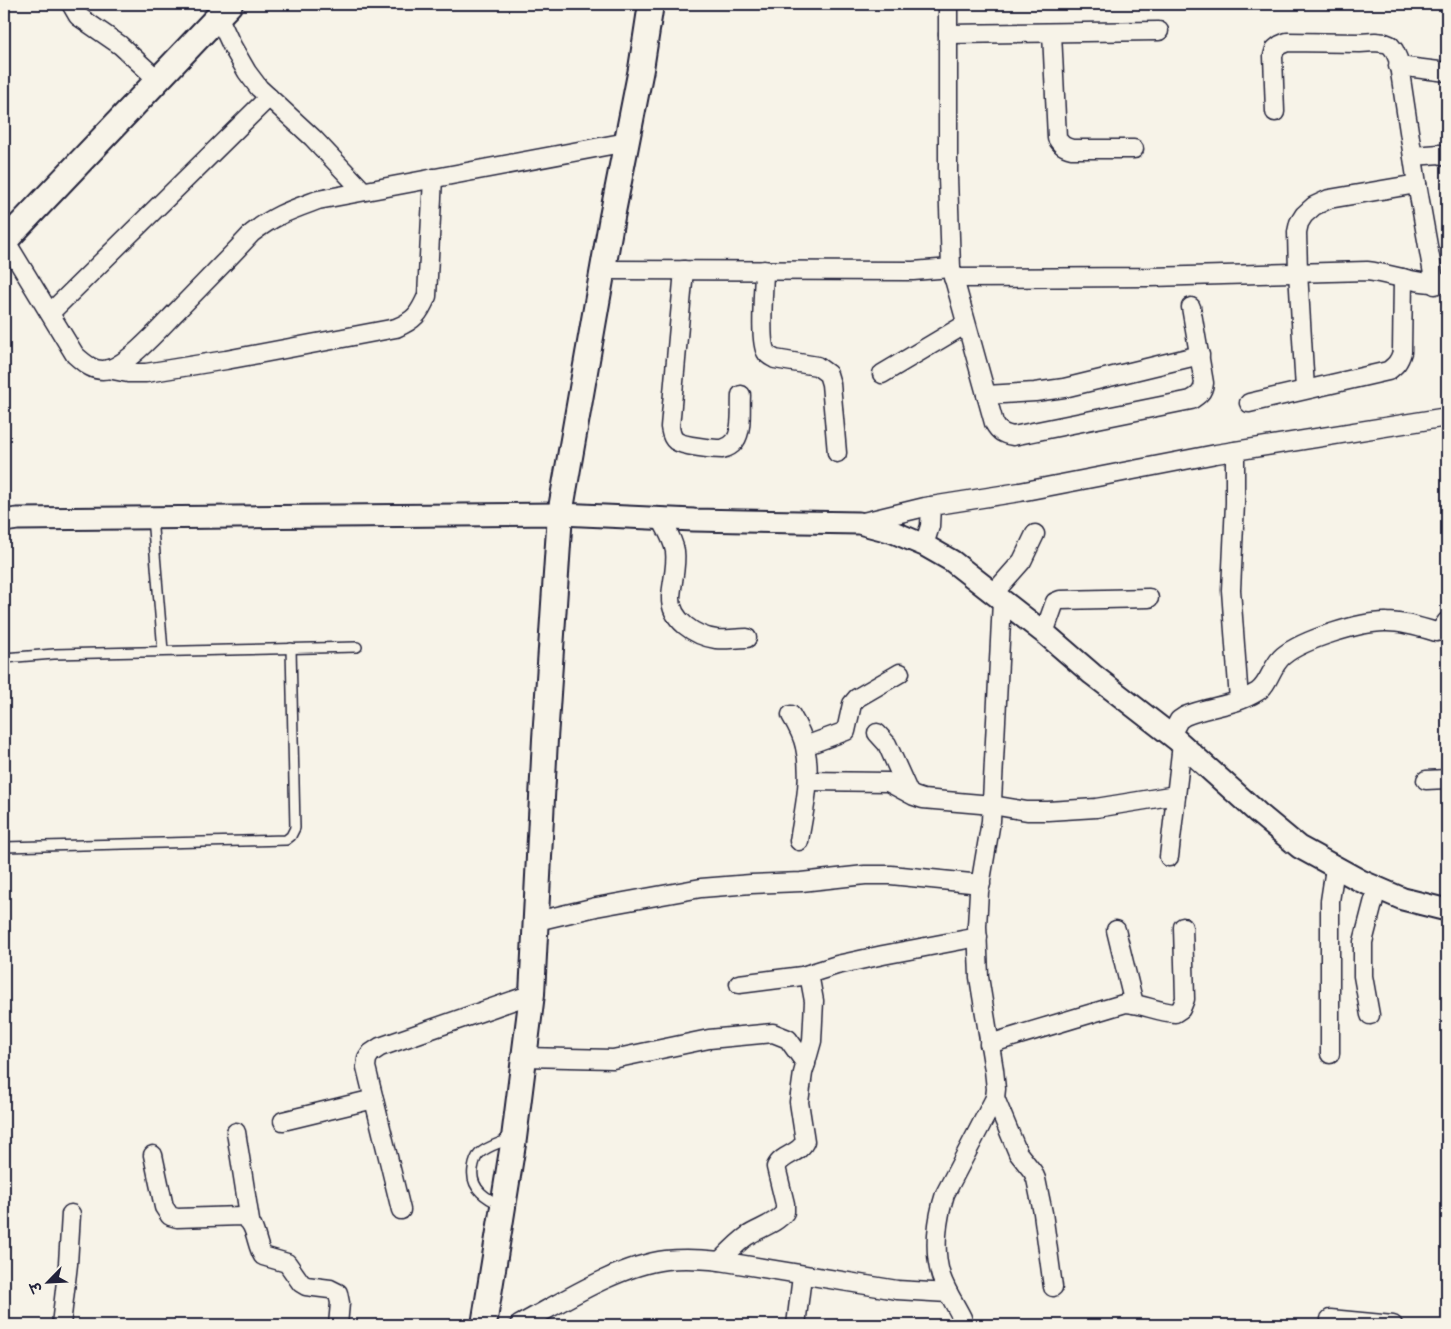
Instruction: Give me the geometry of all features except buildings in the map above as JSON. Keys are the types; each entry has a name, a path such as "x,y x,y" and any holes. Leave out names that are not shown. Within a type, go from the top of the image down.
{"main road":[{"path":"484,1325 514,1138 532,994 545,739 560,514 602,270 651,4"},
{"path":"4,241 224,10"}],"street":[{"path":"70,4 78,16 120,45 158,80"},
{"path":"948,4 948,177 952,273 994,423 998,431 1013,436 1191,400 1198,396 1203,390 1204,383 1191,307"},
{"path":"224,10 232,46 259,88 313,138 363,192"},
{"path":"948,34 1159,30"},
{"path":"1052,32 1057,138 1060,143 1064,147 1072,149 1134,149"},
{"path":"602,270 913,271 1151,277 1367,271 1441,284 1417,184 1394,50 1386,43 1287,42 1280,45 1275,49 1273,56 1275,112"},
{"path":"1398,66 1447,72"},
{"path":"50,313 269,97"},
{"path":"108,369 122,362 145,343 252,233 270,219 318,200 626,142"},
{"path":"1413,156 1440,154 1447,157"},
{"path":"4,241 75,355 86,365 94,369 146,373 396,328 411,321 420,310 426,296 433,178"},
{"path":"1305,390 1298,272 1299,222 1314,206 1329,200 1348,195 1417,184"},
{"path":"684,270 670,427 671,436 677,442 703,447 723,449 730,446 735,442 739,432 741,395"},
{"path":"764,270 763,340 766,352 775,358 817,366 828,374 831,384 837,453"},
{"path":"1249,403 1388,370 1399,362 1402,352 1403,278"},
{"path":"882,374 966,324"},
{"path":"986,395 1064,388 1200,355"},
{"path":"859,523 931,506 1020,492 1235,451 1447,417"},
{"path":"1235,451 1231,590 1239,700"},
{"path":"924,545 930,526 931,506"},
{"path":"4,521 17,519 152,517 560,514 661,519 859,523 893,532 924,545 952,562 1044,633 1092,674 1176,740 1258,813 1300,847 1335,868 1377,888 1403,899 1447,910"},
{"path":"661,519 675,552 671,599 676,615 681,622 704,636 726,639 747,638"},
{"path":"964,1325 948,1293 938,1264 937,1247 940,1209 955,1174 995,1098 994,1070 979,977 978,937 981,884 992,805 997,598 1022,561 1035,534"},
{"path":"1044,633 1052,606 1060,600 1149,598"},
{"path":"1169,857 1176,796 1176,740 1179,720 1184,716 1239,700 1258,692 1265,684 1272,668 1282,656 1306,643 1368,623 1403,623 1436,632 1440,631 1447,621"},
{"path":"805,746 846,731 852,704 857,698 900,672"},
{"path":"791,715 801,733 805,746 808,781 799,841"},
{"path":"878,734 888,744 909,793"},
{"path":"1426,780 1447,779"},
{"path":"808,781 888,782 923,799 992,805 1027,811 1096,808 1176,796"},
{"path":"1330,1054 1330,901 1335,868"},
{"path":"536,921 596,907 682,891 743,884 801,882 865,875 891,875 981,884"},
{"path":"1370,1015 1363,976 1363,942 1377,888"},
{"path":"989,1044 1116,1005 1134,1004 1166,1013 1175,1013 1181,1009 1185,999 1184,927"},
{"path":"1116,930 1134,1004"},
{"path":"739,984 809,974 837,965 978,937"},
{"path":"720,1261 739,1242 777,1220 785,1212 785,1204 776,1167 779,1162 803,1146 806,1141 799,1102 801,1080 812,1041 814,1001 809,974"},
{"path":"401,1210 366,1067 367,1059 371,1053 380,1047 532,994"},
{"path":"524,1057 613,1059 709,1039 773,1033 788,1039 806,1064"},
{"path":"995,1098 1018,1153 1033,1172 1036,1179 1043,1212 1053,1287"},
{"path":"283,1121 374,1099"},
{"path":"236,1132 250,1221 263,1256 287,1263 301,1284 330,1289 338,1293 340,1303 338,1325"},
{"path":"153,1155 164,1207 170,1216 177,1218 242,1216 250,1221"},
{"path":"61,1325 71,1214"},
{"path":"519,1325 603,1280 664,1260 720,1261 802,1276 897,1290 948,1293"},
{"path":"796,1325 802,1276"},
{"path":"1330,1319 1393,1325"}],"lane":[{"path":"152,517 163,651"},
{"path":"4,658 54,654 357,646"},
{"path":"4,847 286,840 291,836 295,828 291,648"},
{"path":"503,1206 488,1200 475,1184 473,1173 475,1160 479,1154 495,1145 514,1138"}]}
